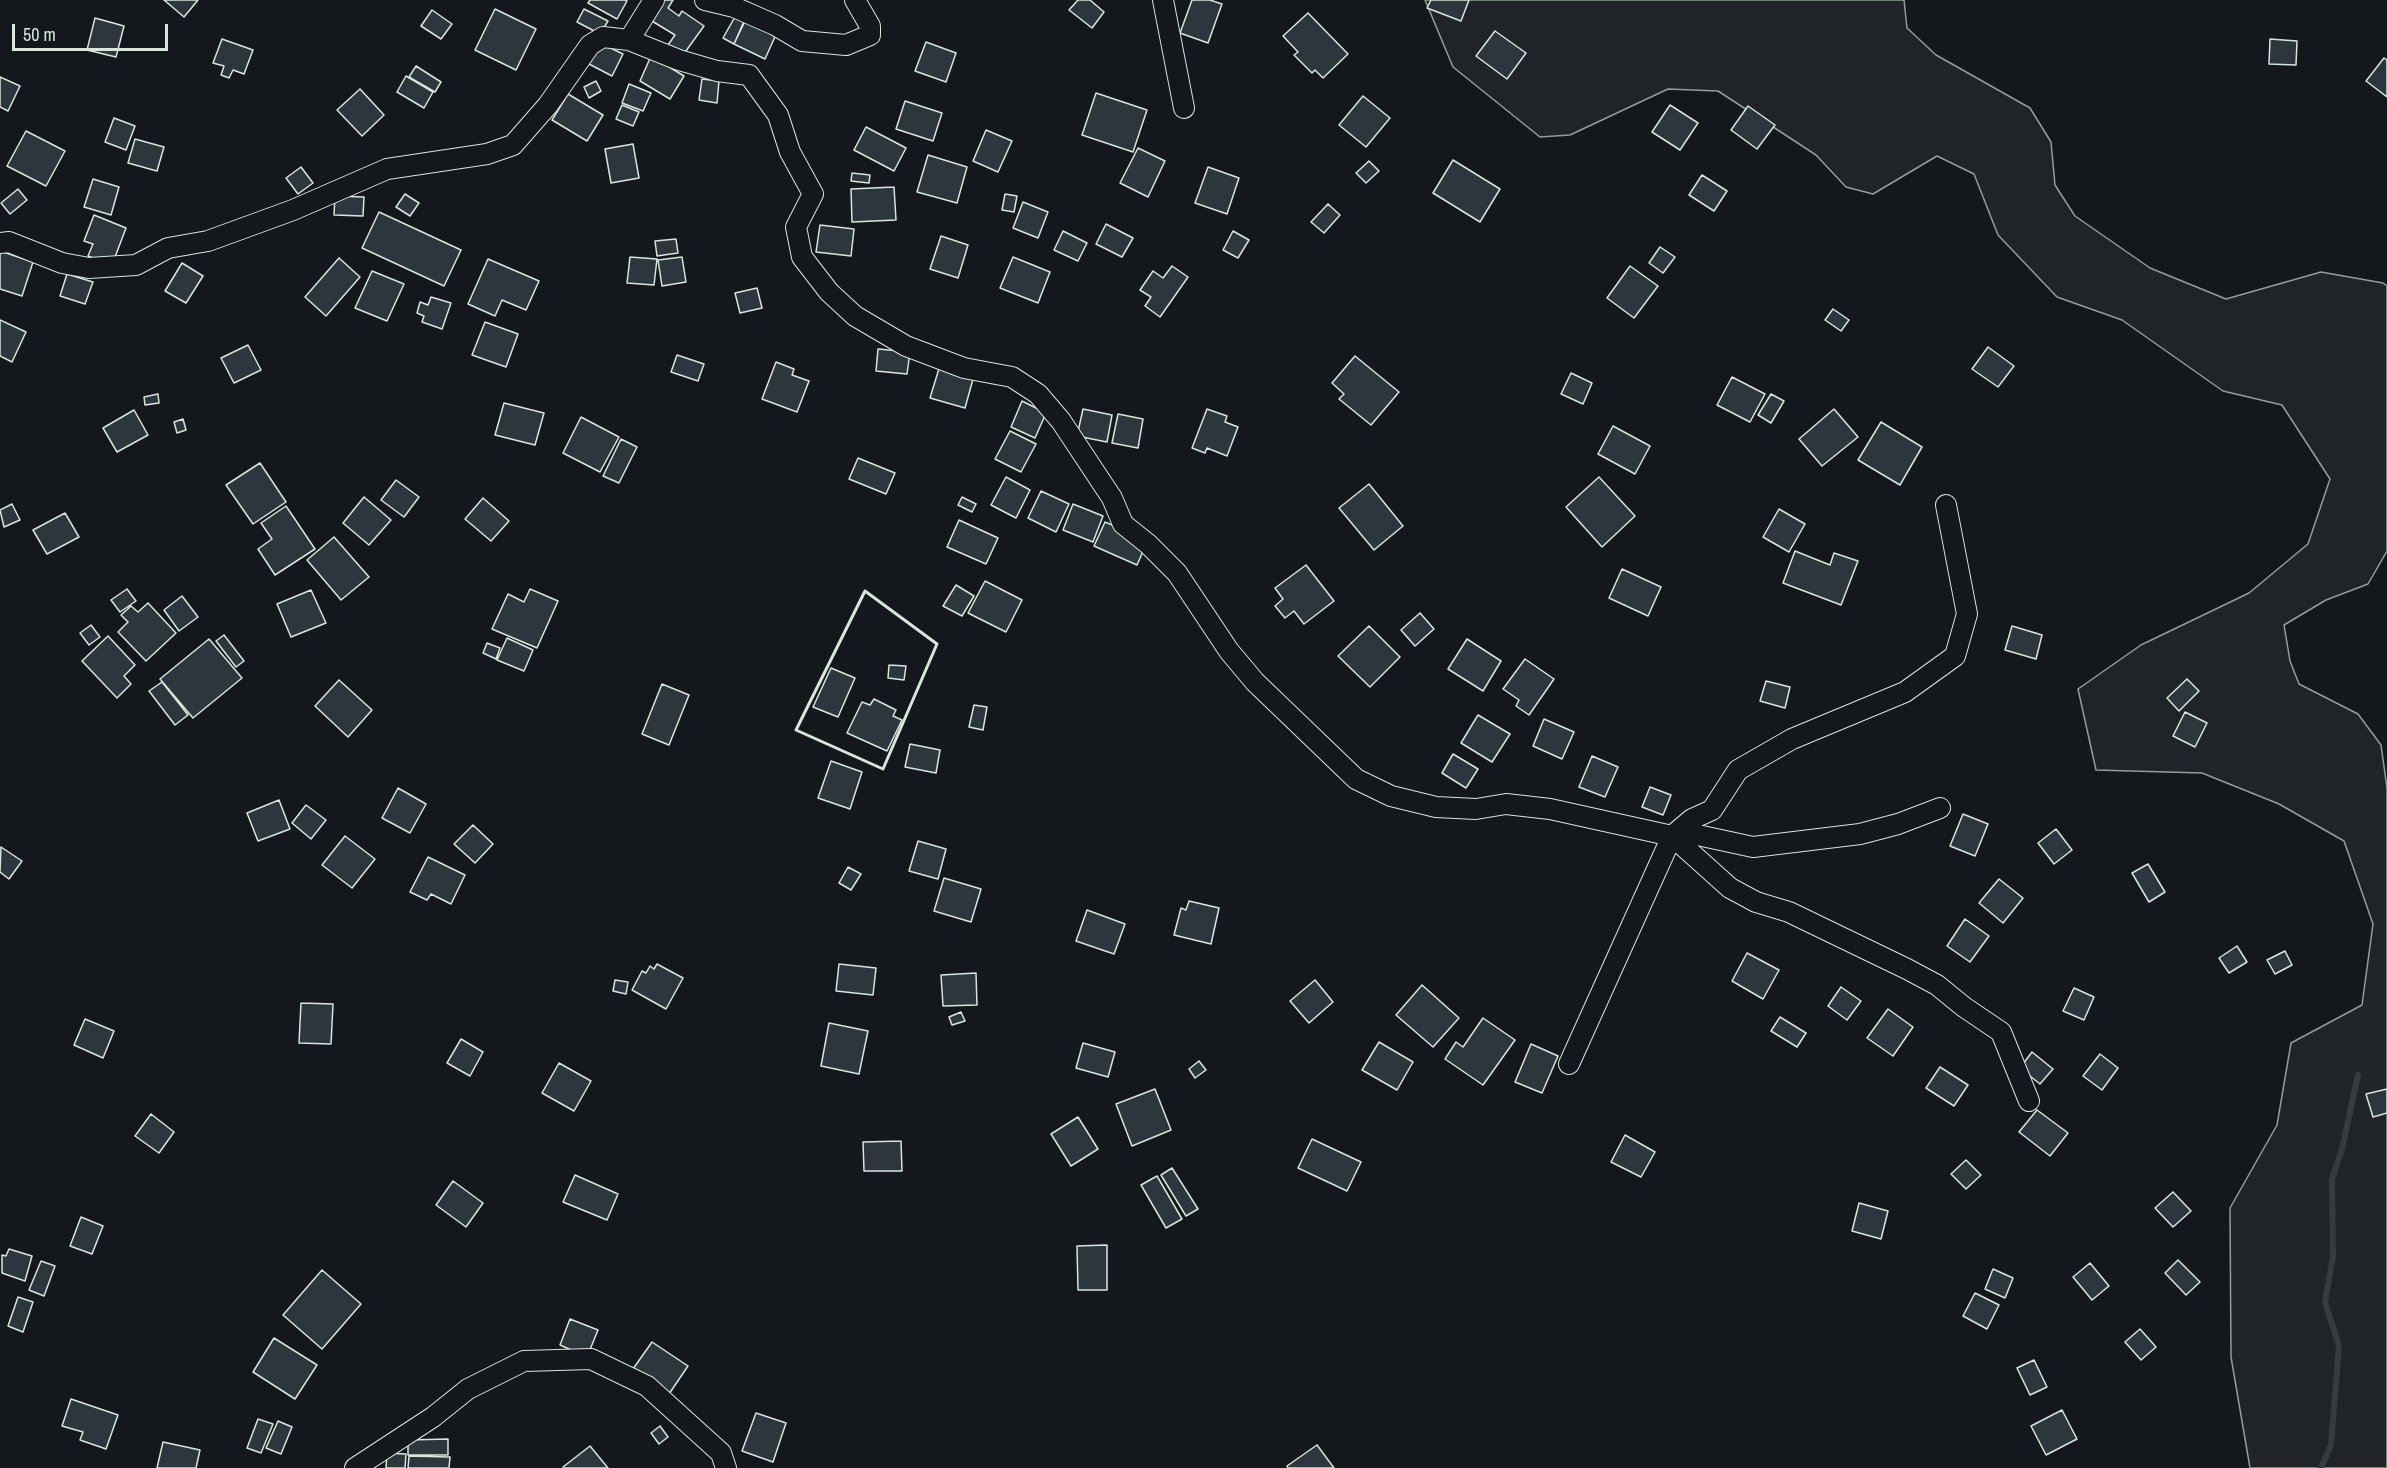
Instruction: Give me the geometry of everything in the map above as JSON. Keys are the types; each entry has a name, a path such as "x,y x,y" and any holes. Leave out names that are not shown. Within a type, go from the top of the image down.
{"street":[{"path":"629,40 654,0"},
{"path":"705,0 734,7 775,25 802,41 846,45 870,35 870,26 855,0"},
{"path":"1163,0 1184,108"},
{"path":"0,243 9,242 62,263 88,268 136,265 168,248 208,241 293,210 387,169 487,154 513,145 548,105 590,45 603,37 629,40 679,60 717,71 749,75 778,115 790,152 813,194 796,226 802,257 829,292 855,316 906,346 964,368 1012,377 1038,394 1061,421 1112,498 1123,524 1148,543 1177,573 1229,651 1255,682 1356,779 1391,796 1436,807 1476,809 1506,804 1550,809 1753,847 1860,834 1898,824 1940,808"},
{"path":"1569,1064 1676,834 1692,819 1712,810 1738,770 1792,739 1905,692 1955,656 1967,614 1946,505"},
{"path":"1676,834 1730,888 1756,902 1789,912 1937,984 1964,1007 2001,1032 2029,1101"},
{"path":"355,1468 433,1417 468,1389 524,1361 591,1359 647,1386 721,1453 726,1468"}],"shaded area":[{"path":"1425,0 1904,0 1907,28 1936,55 2030,108 2051,142 2055,185 2075,216 2150,268 2226,299 2321,272 2383,283 2387,286 2387,551 2368,584 2326,600 2284,625 2290,661 2299,684 2358,714 2381,745 2387,788 2387,1468 2250,1468 2231,1357 2230,1208 2277,1125 2291,1043 2362,1005 2373,924 2344,841 2279,804 2202,773 2096,770 2078,689 2141,645 2249,593 2308,544 2330,479 2282,405 2223,391 2122,320 2057,297 1998,235 1974,174 1937,156 1873,194 1846,187 1816,155 1718,91 1668,89 1570,135 1540,137 1453,67"}],"building":[{"path":"164,0 198,0 184,17"},
{"path":"590,0 627,1 617,19 588,3"},
{"path":"659,0 673,0 668,8 679,16 682,11 704,26 683,55 668,45 675,35 647,18"},
{"path":"1078,0 1090,0 1104,12 1092,28 1069,10"},
{"path":"1192,0 1210,0 1222,4 1208,43 1180,33"},
{"path":"1431,0 1469,0 1461,21 1427,8"},
{"path":"495,9 536,29 516,70 475,50"},
{"path":"584,9 608,21 600,34 577,22"},
{"path":"432,10 452,24 441,39 421,26"},
{"path":"1308,13 1348,54 1323,78 1315,70 1312,73 1294,55 1298,52 1283,36"},
{"path":"736,15 745,19 734,44 723,38"},
{"path":"747,17 778,30 765,59 734,44"},
{"path":"95,18 124,26 116,57 87,50"},
{"path":"1495,31 1526,53 1507,79 1476,56"},
{"path":"222,39 253,50 244,74 233,70 229,78 221,75 224,66 213,63"},
{"path":"2270,39 2297,41 2296,65 2269,64"},
{"path":"926,42 956,53 946,82 915,71"},
{"path":"600,43 623,54 612,76 589,64"},
{"path":"651,56 684,76 670,99 640,81"},
{"path":"2384,58 2387,60 2387,97 2366,81"},
{"path":"416,66 441,82 435,92 409,77"},
{"path":"406,76 433,92 424,108 397,92"},
{"path":"0,77 20,86 8,111 0,107"},
{"path":"702,79 719,81 717,103 699,100"},
{"path":"596,81 601,91 589,98 584,87"},
{"path":"629,84 651,93 643,111 622,103"},
{"path":"360,89 384,115 362,136 337,110"},
{"path":"1096,93 1147,110 1133,152 1082,135"},
{"path":"568,94 603,115 587,141 552,120"},
{"path":"1363,96 1390,118 1366,147 1339,125"},
{"path":"905,101 942,113 933,141 896,129"},
{"path":"622,105 639,112 633,126 616,119"},
{"path":"1670,105 1698,123 1680,150 1652,132"},
{"path":"1748,106 1775,125 1757,149 1731,130"},
{"path":"114,118 135,126 126,150 105,142"},
{"path":"866,127 906,148 894,171 854,150"},
{"path":"986,130 1012,141 998,172 973,161"},
{"path":"26,131 65,151 46,186 7,166"},
{"path":"135,139 164,147 157,171 128,163"},
{"path":"633,144 639,178 611,183 605,149"},
{"path":"1138,148 1165,161 1148,197 1120,183"},
{"path":"928,155 967,167 957,203 917,192"},
{"path":"1453,160 1500,189 1480,222 1433,193"},
{"path":"1369,161 1379,171 1366,183 1356,173"},
{"path":"301,167 313,183 298,194 286,178"},
{"path":"1208,167 1239,178 1227,214 1195,203"},
{"path":"852,173 870,175 869,183 851,181"},
{"path":"1702,175 1727,191 1714,211 1689,195"},
{"path":"93,179 119,187 111,215 84,207"},
{"path":"894,187 896,220 852,222 851,189"},
{"path":"18,189 27,200 10,214 1,203"},
{"path":"405,194 419,203 410,216 396,207"},
{"path":"1005,194 1017,196 1014,212 1002,210"},
{"path":"335,196 364,197 363,216 334,215"},
{"path":"1023,202 1048,212 1038,238 1013,228"},
{"path":"1328,204 1340,215 1324,233 1311,222"},
{"path":"379,212 461,250 444,286 362,248"},
{"path":"94,215 126,228 112,265 88,256 93,244 84,241"},
{"path":"1106,224 1133,238 1122,257 1096,244"},
{"path":"820,225 854,229 851,256 816,252"},
{"path":"1063,231 1087,243 1078,261 1054,250"},
{"path":"1233,231 1249,240 1238,258 1223,250"},
{"path":"941,236 968,245 958,278 930,269"},
{"path":"676,239 678,253 657,256 655,241"},
{"path":"1660,247 1675,257 1663,273 1649,263"},
{"path":"0,251 33,262 22,296 0,289"},
{"path":"630,257 657,259 654,285 627,283"},
{"path":"682,257 686,282 662,286 658,260"},
{"path":"1013,257 1050,272 1038,303 1000,288"},
{"path":"339,258 360,277 326,316 305,297"},
{"path":"488,259 539,281 526,310 502,300 495,316 468,304"},
{"path":"182,263 203,276 186,303 165,291"},
{"path":"1172,266 1188,277 1160,317 1145,306 1151,297 1140,290 1153,271 1163,278"},
{"path":"1630,266 1658,286 1634,318 1607,298"},
{"path":"372,271 404,284 387,321 355,308"},
{"path":"67,274 93,282 85,304 60,296"},
{"path":"757,288 762,308 740,313 735,293"},
{"path":"431,297 451,303 442,329 422,322 424,316 417,313 420,302 428,305"},
{"path":"1833,309 1849,320 1841,331 1825,320"},
{"path":"0,320 26,332 12,362 0,356"},
{"path":"485,322 518,334 506,367 472,355"},
{"path":"248,345 261,370 234,383 221,358"},
{"path":"1988,347 2014,366 1998,387 1972,369"},
{"path":"878,349 910,352 907,374 876,371"},
{"path":"677,355 704,364 698,381 671,372"},
{"path":"1355,356 1399,392 1371,425 1339,399 1344,394 1332,383"},
{"path":"776,362 794,369 792,375 809,381 797,412 762,399"},
{"path":"941,362 975,372 965,408 930,398"},
{"path":"1571,373 1592,383 1583,404 1561,394"},
{"path":"1732,377 1765,394 1750,422 1717,405"},
{"path":"158,394 159,403 145,405 144,397"},
{"path":"1771,394 1784,401 1771,423 1758,415"},
{"path":"1022,401 1046,413 1035,438 1011,427"},
{"path":"504,403 544,413 535,445 495,435"},
{"path":"1083,409 1112,415 1107,442 1077,436"},
{"path":"1207,409 1227,416 1225,422 1238,427 1227,456 1207,448 1205,453 1192,448"},
{"path":"1834,409 1858,437 1822,466 1799,439"},
{"path":"134,410 148,435 117,452 103,428"},
{"path":"1118,414 1143,419 1138,448 1112,443"},
{"path":"581,417 619,437 600,472 563,453"},
{"path":"183,419 186,430 177,433 174,422"},
{"path":"1881,422 1922,447 1900,485 1858,460"},
{"path":"1613,426 1650,446 1635,474 1598,454"},
{"path":"1010,431 1036,444 1021,472 995,459"},
{"path":"621,439 637,447 619,483 603,476"},
{"path":"858,458 895,473 886,494 849,479"},
{"path":"260,463 286,502 253,524 226,485"},
{"path":"1006,477 1030,490 1016,518 991,505"},
{"path":"1599,477 1635,516 1602,547 1566,507"},
{"path":"396,480 419,497 404,517 381,500"},
{"path":"1369,484 1403,526 1374,550 1339,508"},
{"path":"1041,491 1069,504 1056,532 1028,518"},
{"path":"364,497 391,520 369,545 343,523"},
{"path":"962,497 976,504 972,512 958,505"},
{"path":"483,498 509,521 491,541 465,519"},
{"path":"12,504 20,520 4,527 0,510"},
{"path":"1073,504 1103,516 1093,542 1063,530"},
{"path":"286,506 315,549 275,575 258,549 272,539 261,523"},
{"path":"1779,509 1805,524 1789,552 1763,537"},
{"path":"65,513 79,537 47,554 33,530"},
{"path":"959,520 998,538 986,564 947,547"},
{"path":"1105,522 1148,540 1137,565 1094,546"},
{"path":"334,537 369,577 341,600 307,560"},
{"path":"1795,551 1830,565 1834,553 1858,561 1841,605 1783,583"},
{"path":"1306,565 1334,601 1304,624 1294,611 1285,618 1275,606 1283,599 1275,588"},
{"path":"1622,569 1661,587 1648,616 1609,598"},
{"path":"985,581 1022,600 1006,632 968,613"},
{"path":"956,585 974,596 962,616 943,606"},
{"path":"127,589 136,601 120,612 111,600"},
{"path":"530,589 558,601 537,648 492,629 508,594 524,602"},
{"path":"311,590 326,623 291,637 277,604"},
{"path":"182,596 198,617 179,631 164,610"},
{"path":"148,603 176,633 146,661 118,632 128,622 121,615 131,606 138,612"},
{"path":"1420,613 1434,629 1415,646 1401,630"},
{"path":"91,625 100,637 89,645 80,633"},
{"path":"1369,626 1400,657 1370,687 1338,656"},
{"path":"2012,626 2042,635 2036,659 2005,650"},
{"path":"224,635 244,661 236,667 216,641"},
{"path":"108,636 135,665 124,676 131,684 117,698 82,661"},
{"path":"507,638 533,650 524,671 497,660"},
{"path":"209,639 242,678 193,718 160,679"},
{"path":"1467,639 1501,661 1483,691 1448,669"},
{"path":"487,643 500,648 496,659 483,653"},
{"path":"1525,659 1554,679 1529,715 1516,706 1519,700 1503,689"},
{"path":"889,665 906,666 904,680 888,678"},
{"path":"831,668 855,678 838,717 813,707"},
{"path":"2187,679 2199,691 2179,711 2167,698"},
{"path":"339,680 372,710 348,737 315,706"},
{"path":"1766,681 1790,687 1785,708 1760,701"},
{"path":"162,682 188,715 175,725 149,691"},
{"path":"662,684 689,695 669,745 642,734"},
{"path":"874,699 896,710 893,716 902,720 887,751 847,733 862,702 870,705"},
{"path":"974,705 987,707 983,730 969,727"},
{"path":"2185,712 2207,723 2195,747 2173,736"},
{"path":"1478,715 1510,734 1492,762 1461,743"},
{"path":"1544,719 1574,732 1562,759 1533,746"},
{"path":"910,744 940,750 936,773 905,767"},
{"path":"1453,754 1478,769 1466,788 1442,773"},
{"path":"1592,756 1618,767 1605,797 1579,787"},
{"path":"831,761 862,772 850,809 818,798"},
{"path":"1650,787 1671,795 1663,815 1642,807"},
{"path":"398,788 426,804 410,833 382,818"},
{"path":"279,800 290,829 258,841 247,813"},
{"path":"306,805 326,820 311,839 292,823"},
{"path":"1963,814 1988,824 1975,856 1950,846"},
{"path":"473,825 493,844 475,863 454,844"},
{"path":"2056,829 2072,850 2054,864 2038,843"},
{"path":"345,836 375,859 352,888 322,865"},
{"path":"918,841 946,849 938,879 909,871"},
{"path":"1,847 22,861 9,879 0,872"},
{"path":"428,857 465,875 451,904 431,894 427,900 410,892"},
{"path":"2148,864 2165,892 2149,902 2132,873"},
{"path":"848,867 861,874 851,890 839,883"},
{"path":"944,878 981,889 971,922 934,911"},
{"path":"1999,879 2023,898 2003,923 1979,903"},
{"path":"1189,901 1219,908 1211,944 1174,935 1181,908 1186,910"},
{"path":"1087,910 1125,924 1114,954 1076,941"},
{"path":"1965,919 1989,936 1970,962 1947,946"},
{"path":"2237,946 2247,962 2229,973 2219,958"},
{"path":"2285,951 2292,965 2275,974 2267,960"},
{"path":"1747,953 1779,970 1763,999 1732,981"},
{"path":"657,964 683,978 666,1009 632,990 642,971 646,973 650,966 654,969"},
{"path":"839,964 876,968 873,995 836,991"},
{"path":"976,973 977,1005 943,1006 941,975"},
{"path":"615,980 628,982 626,994 613,991"},
{"path":"1315,980 1333,1002 1309,1023 1290,1001"},
{"path":"1422,985 1459,1018 1433,1047 1396,1015"},
{"path":"1841,987 1861,1001 1847,1020 1828,1006"},
{"path":"2074,988 2094,997 2084,1020 2063,1011"},
{"path":"301,1003 333,1004 331,1044 299,1043"},
{"path":"1888,1009 1913,1027 1893,1056 1867,1038"},
{"path":"961,1012 965,1021 952,1025 949,1017"},
{"path":"1780,1017 1806,1033 1797,1047 1771,1031"},
{"path":"1483,1018 1515,1040 1483,1085 1445,1059 1456,1042 1463,1047"},
{"path":"85,1019 114,1031 103,1058 74,1045"},
{"path":"829,1023 868,1031 859,1074 821,1066"},
{"path":"461,1039 483,1052 470,1076 447,1063"},
{"path":"1379,1042 1413,1062 1397,1090 1362,1070"},
{"path":"1083,1043 1115,1052 1108,1077 1076,1068"},
{"path":"1531,1044 1558,1056 1542,1093 1515,1082"},
{"path":"2032,1052 2053,1069 2040,1084 2020,1068"},
{"path":"2100,1054 2118,1068 2102,1090 2083,1076"},
{"path":"1199,1061 1206,1070 1195,1078 1189,1069"},
{"path":"559,1063 591,1081 574,1111 542,1093"},
{"path":"1940,1067 1968,1085 1954,1106 1926,1088"},
{"path":"1155,1089 1171,1130 1132,1146 1116,1104"},
{"path":"2387,1089 2387,1113 2373,1117 2366,1094"},
{"path":"2037,1110 2068,1133 2050,1156 2019,1132"},
{"path":"151,1114 174,1132 159,1153 135,1136"},
{"path":"1078,1117 1098,1149 1071,1166 1051,1134"},
{"path":"1625,1135 1655,1152 1641,1177 1611,1162"},
{"path":"1312,1139 1361,1162 1347,1191 1298,1168"},
{"path":"901,1141 902,1171 864,1171 863,1142"},
{"path":"1966,1160 1981,1175 1966,1189 1951,1174"},
{"path":"1172,1168 1198,1209 1186,1216 1161,1175"},
{"path":"575,1175 618,1194 607,1220 563,1202"},
{"path":"1157,1176 1182,1219 1166,1228 1141,1185"},
{"path":"453,1181 483,1203 466,1227 436,1205"},
{"path":"2173,1192 2191,1211 2173,1227 2155,1208"},
{"path":"1859,1203 1888,1211 1881,1239 1852,1231"},
{"path":"81,1217 103,1226 92,1254 70,1246"},
{"path":"1107,1245 1107,1290 1078,1290 1077,1246"},
{"path":"9,1249 32,1256 25,1281 2,1273 2,1255 6,1256"},
{"path":"2178,1260 2200,1282 2186,1295 2165,1273"},
{"path":"41,1261 55,1266 44,1296 29,1290"},
{"path":"2090,1263 2109,1286 2092,1300 2073,1277"},
{"path":"1993,1269 2013,1278 2005,1298 1985,1289"},
{"path":"322,1270 361,1304 322,1349 283,1315"},
{"path":"1975,1293 1999,1305 1987,1329 1963,1316"},
{"path":"18,1297 33,1302 23,1332 8,1326"},
{"path":"570,1319 598,1330 587,1357 560,1345"},
{"path":"2140,1329 2156,1347 2141,1360 2125,1342"},
{"path":"274,1338 317,1365 295,1399 253,1372"},
{"path":"652,1342 688,1366 669,1394 633,1369"},
{"path":"2034,1360 2047,1387 2030,1395 2017,1368"},
{"path":"71,1399 118,1415 106,1449 80,1440 83,1432 62,1426"},
{"path":"2062,1410 2077,1439 2046,1455 2031,1426"},
{"path":"756,1413 786,1423 773,1462 742,1451"},
{"path":"258,1419 273,1424 261,1453 247,1448"},
{"path":"278,1421 292,1427 281,1454 266,1448"},
{"path":"660,1426 668,1437 659,1444 651,1433"},
{"path":"448,1439 448,1455 408,1455 408,1440"},
{"path":"163,1442 200,1450 196,1468 157,1468"},
{"path":"1317,1445 1334,1468 1288,1468 1287,1466"},
{"path":"590,1446 608,1468 563,1467"},
{"path":"387,1453 406,1454 405,1468 386,1468"},
{"path":"409,1456 450,1457 449,1468 408,1468"}],"waterway":[{"path":"2321,1468 2331,1445 2339,1346 2325,1302 2333,1257 2332,1179 2342,1149 2358,1075"}],"wall":[{"path":"865,591 937,644 883,769 796,730 865,591"}]}
